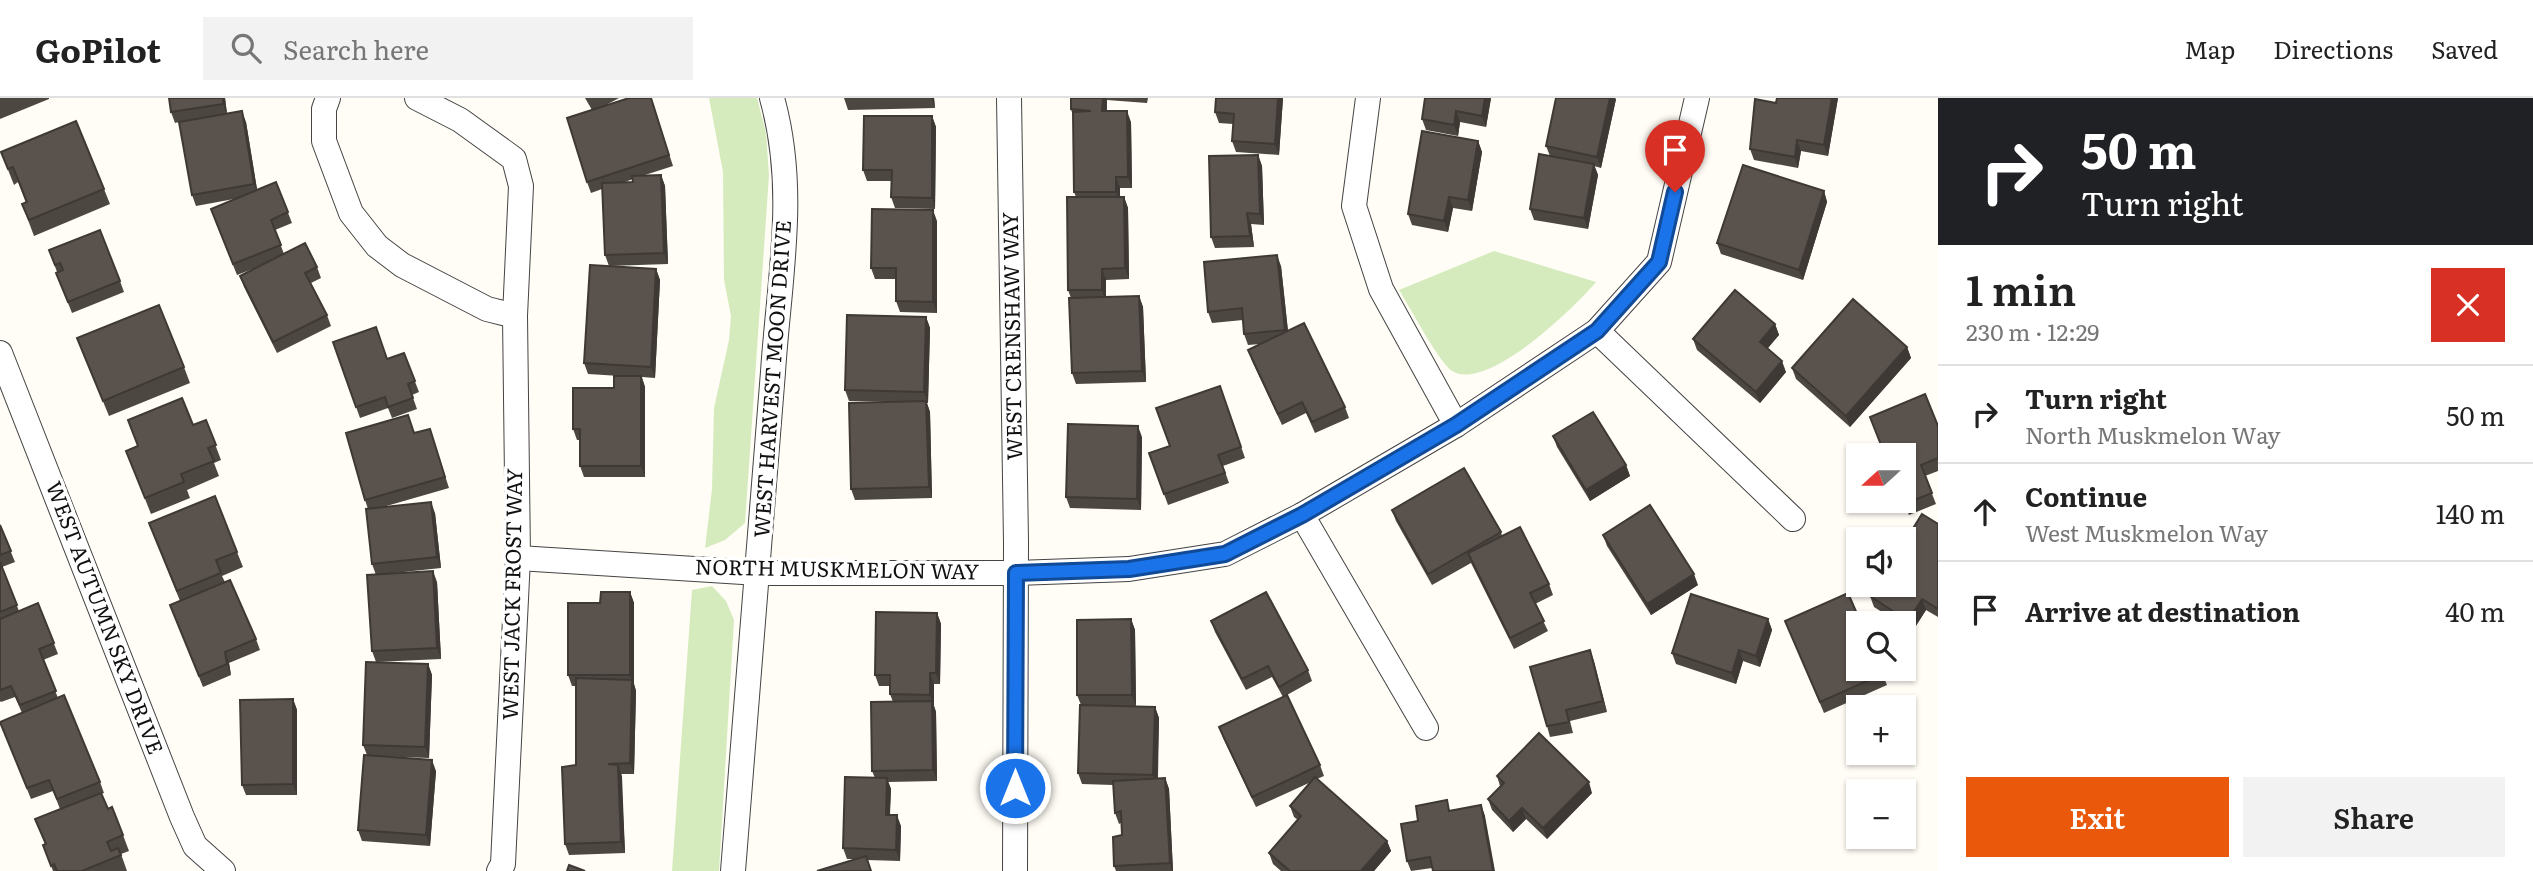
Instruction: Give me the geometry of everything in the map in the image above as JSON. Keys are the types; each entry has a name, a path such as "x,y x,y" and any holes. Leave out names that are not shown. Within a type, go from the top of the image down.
{"street":[{"path":"328,98 324,109 324,141 351,213 377,246 402,265 487,309 515,316"},
{"name":"WEST JACK FROST WAY","path":"417,98 460,120 514,159 521,187 515,316 518,558 505,843 503,864 499,871"},
{"name":"WEST HARVEST MOON DRIVE","path":"733,871 759,573 774,352 787,237 780,129 772,98"},
{"name":"WEST CRENSHAW WAY","path":"1009,98 1016,573 1015,871"},
{"path":"1368,98 1354,206 1381,289 1456,425"},
{"name":"NORTH MUSKMELON WAY","path":"518,558 759,573 1016,573 1129,569 1225,554 1302,515 1456,425 1597,331 1659,262 1697,98"},
{"path":"1597,331 1793,519"},
{"name":"WEST AUTUMN SKY DRIVE","path":"0,353 182,817 195,846 223,871"},
{"path":"1302,515 1426,728"}],"green space":[{"path":"709,98 757,98 766,133 769,175 745,523 725,540 705,548 712,489 714,408 729,340 731,316 724,280 723,172"},
{"path":"1494,251 1596,282 1570,310 1507,359 1486,370 1467,375 1452,371 1432,345 1399,290"},
{"path":"712,586 726,601 734,620 719,871 672,871 692,590"}],"building":[{"path":"169,98 223,98 223,104 171,112"},
{"path":"629,98 651,98 669,155 587,182 567,118"},
{"path":"1071,98 1103,98 1102,111 1127,111 1128,177 1116,177 1116,192 1074,192 1073,112 1091,111 1071,109"},
{"path":"1216,98 1278,98 1275,144 1232,141 1234,114 1215,112"},
{"path":"1425,98 1485,98 1482,116 1456,111 1454,125 1422,119"},
{"path":"1556,98 1610,98 1597,157 1546,146"},
{"path":"1777,98 1832,98 1824,145 1797,140 1795,157 1750,149 1755,99 1776,103"},
{"path":"242,111 254,184 192,195 179,122"},
{"path":"864,116 932,116 932,198 891,197 892,170 863,170"},
{"path":"76,121 104,189 29,220 22,204 27,202 13,167 8,169 1,152"},
{"path":"1422,131 1478,141 1468,200 1449,197 1444,221 1408,214"},
{"path":"1539,154 1594,164 1584,218 1530,209"},
{"path":"1258,155 1260,214 1247,213 1250,236 1211,237 1209,156"},
{"path":"1743,165 1824,191 1799,270 1717,243"},
{"path":"661,175 664,253 605,255 602,183 633,182 632,176"},
{"path":"276,182 288,212 271,220 281,245 233,264 211,209"},
{"path":"1067,197 1124,197 1125,268 1102,269 1102,290 1068,290"},
{"path":"872,209 933,210 933,302 896,301 896,268 871,268"},
{"path":"100,230 120,281 68,302 56,273 63,270 60,263 55,265 49,250"},
{"path":"305,243 317,267 305,273 327,315 273,342 240,276"},
{"path":"1277,255 1285,330 1244,334 1242,308 1208,312 1204,262"},
{"path":"590,265 656,269 651,367 584,363"},
{"path":"1735,290 1775,324 1760,342 1782,361 1756,392 1693,339"},
{"path":"1139,296 1142,371 1072,373 1069,298"},
{"path":"1853,299 1907,347 1846,416 1792,368"},
{"path":"159,305 184,367 103,401 77,338"},
{"path":"847,315 926,317 924,392 845,390"},
{"path":"1304,323 1345,407 1312,422 1302,402 1278,414 1248,350"},
{"path":"376,327 387,359 404,353 415,381 408,384 413,398 388,407 385,397 356,407 333,342"},
{"path":"614,376 641,376 641,466 580,466 580,429 573,429 573,388 614,388"},
{"path":"1220,386 1241,447 1218,455 1225,473 1164,494 1149,453 1170,446 1156,408"},
{"path":"1925,394 1938,426 1938,458 1921,465 1932,493 1916,500 1916,443 1880,443 1870,417"},
{"path":"182,398 193,425 206,420 216,445 208,448 214,461 181,474 184,482 145,498 126,451 138,446 128,420"},
{"path":"926,401 929,487 851,489 849,403"},
{"path":"1593,412 1626,465 1586,490 1553,436"},
{"path":"408,415 414,433 430,429 445,477 365,500 346,433"},
{"path":"1068,424 1138,426 1137,499 1066,497"},
{"path":"1464,468 1501,532 1428,574 1392,510"},
{"path":"215,496 237,552 216,560 221,573 177,591 149,523"},
{"path":"431,502 437,557 372,564 366,509"},
{"path":"1650,505 1694,574 1647,604 1603,535"},
{"path":"1922,514 1938,524 1938,609 1922,599 1914,611 1893,611 1872,597 1916,597 1914,527"},
{"path":"0,525 11,551 0,555"},
{"path":"1520,527 1549,584 1530,593 1544,621 1510,638 1468,553"},
{"path":"0,562 17,605 0,612"},
{"path":"433,571 437,648 372,651 367,575"},
{"path":"230,580 256,639 225,652 227,664 199,676 170,605"},
{"path":"601,592 630,592 630,675 568,675 568,603 600,603"},
{"path":"1266,592 1308,670 1279,687 1268,666 1242,679 1211,621"},
{"path":"1691,594 1768,619 1756,656 1739,650 1732,673 1672,653"},
{"path":"1846,594 1856,611 1846,611 1846,681 1867,681 1820,702 1785,621"},
{"path":"38,603 54,643 39,649 56,691 20,705 11,686 0,690 0,619"},
{"path":"876,612 937,613 936,673 930,673 930,695 890,694 890,675 875,675"},
{"path":"1131,619 1132,695 1077,695 1077,620"},
{"path":"1590,650 1603,701 1566,710 1569,722 1547,726 1530,667"},
{"path":"366,662 428,664 425,747 363,745"},
{"path":"576,678 632,680 630,763 608,764 618,765 621,842 565,844 562,767 576,765"},
{"path":"64,695 100,782 57,799 49,780 27,788 0,722"},
{"path":"1287,695 1320,765 1252,797 1219,727"},
{"path":"293,699 293,784 242,785 240,700"},
{"path":"932,701 933,770 872,771 871,702"},
{"path":"1080,705 1155,707 1153,775 1078,773"},
{"path":"1539,733 1589,782 1543,828 1522,808 1509,821 1488,799 1504,783 1497,776"},
{"path":"364,755 432,760 426,835 358,830"},
{"path":"845,777 887,778 886,815 897,815 896,850 843,848"},
{"path":"1315,777 1387,841 1361,871 1290,871 1269,853 1301,816 1290,806"},
{"path":"1165,778 1170,863 1114,866 1113,837 1122,835 1121,811 1115,813 1113,781"},
{"path":"101,793 108,809 112,807 123,835 107,842 111,851 118,848 121,855 82,871 57,871 54,864 51,866 43,845 46,844 35,819"},
{"path":"1447,800 1449,811 1481,805 1493,871 1433,871 1430,857 1407,861 1401,824 1418,821 1416,806"},
{"path":"866,856 871,871 817,871"},
{"path":"569,865 585,871 567,871"}],"route":[{"path":"1015,788 1016,573 1129,569 1225,554 1302,515 1456,425 1597,331 1659,262 1675,192"}]}
